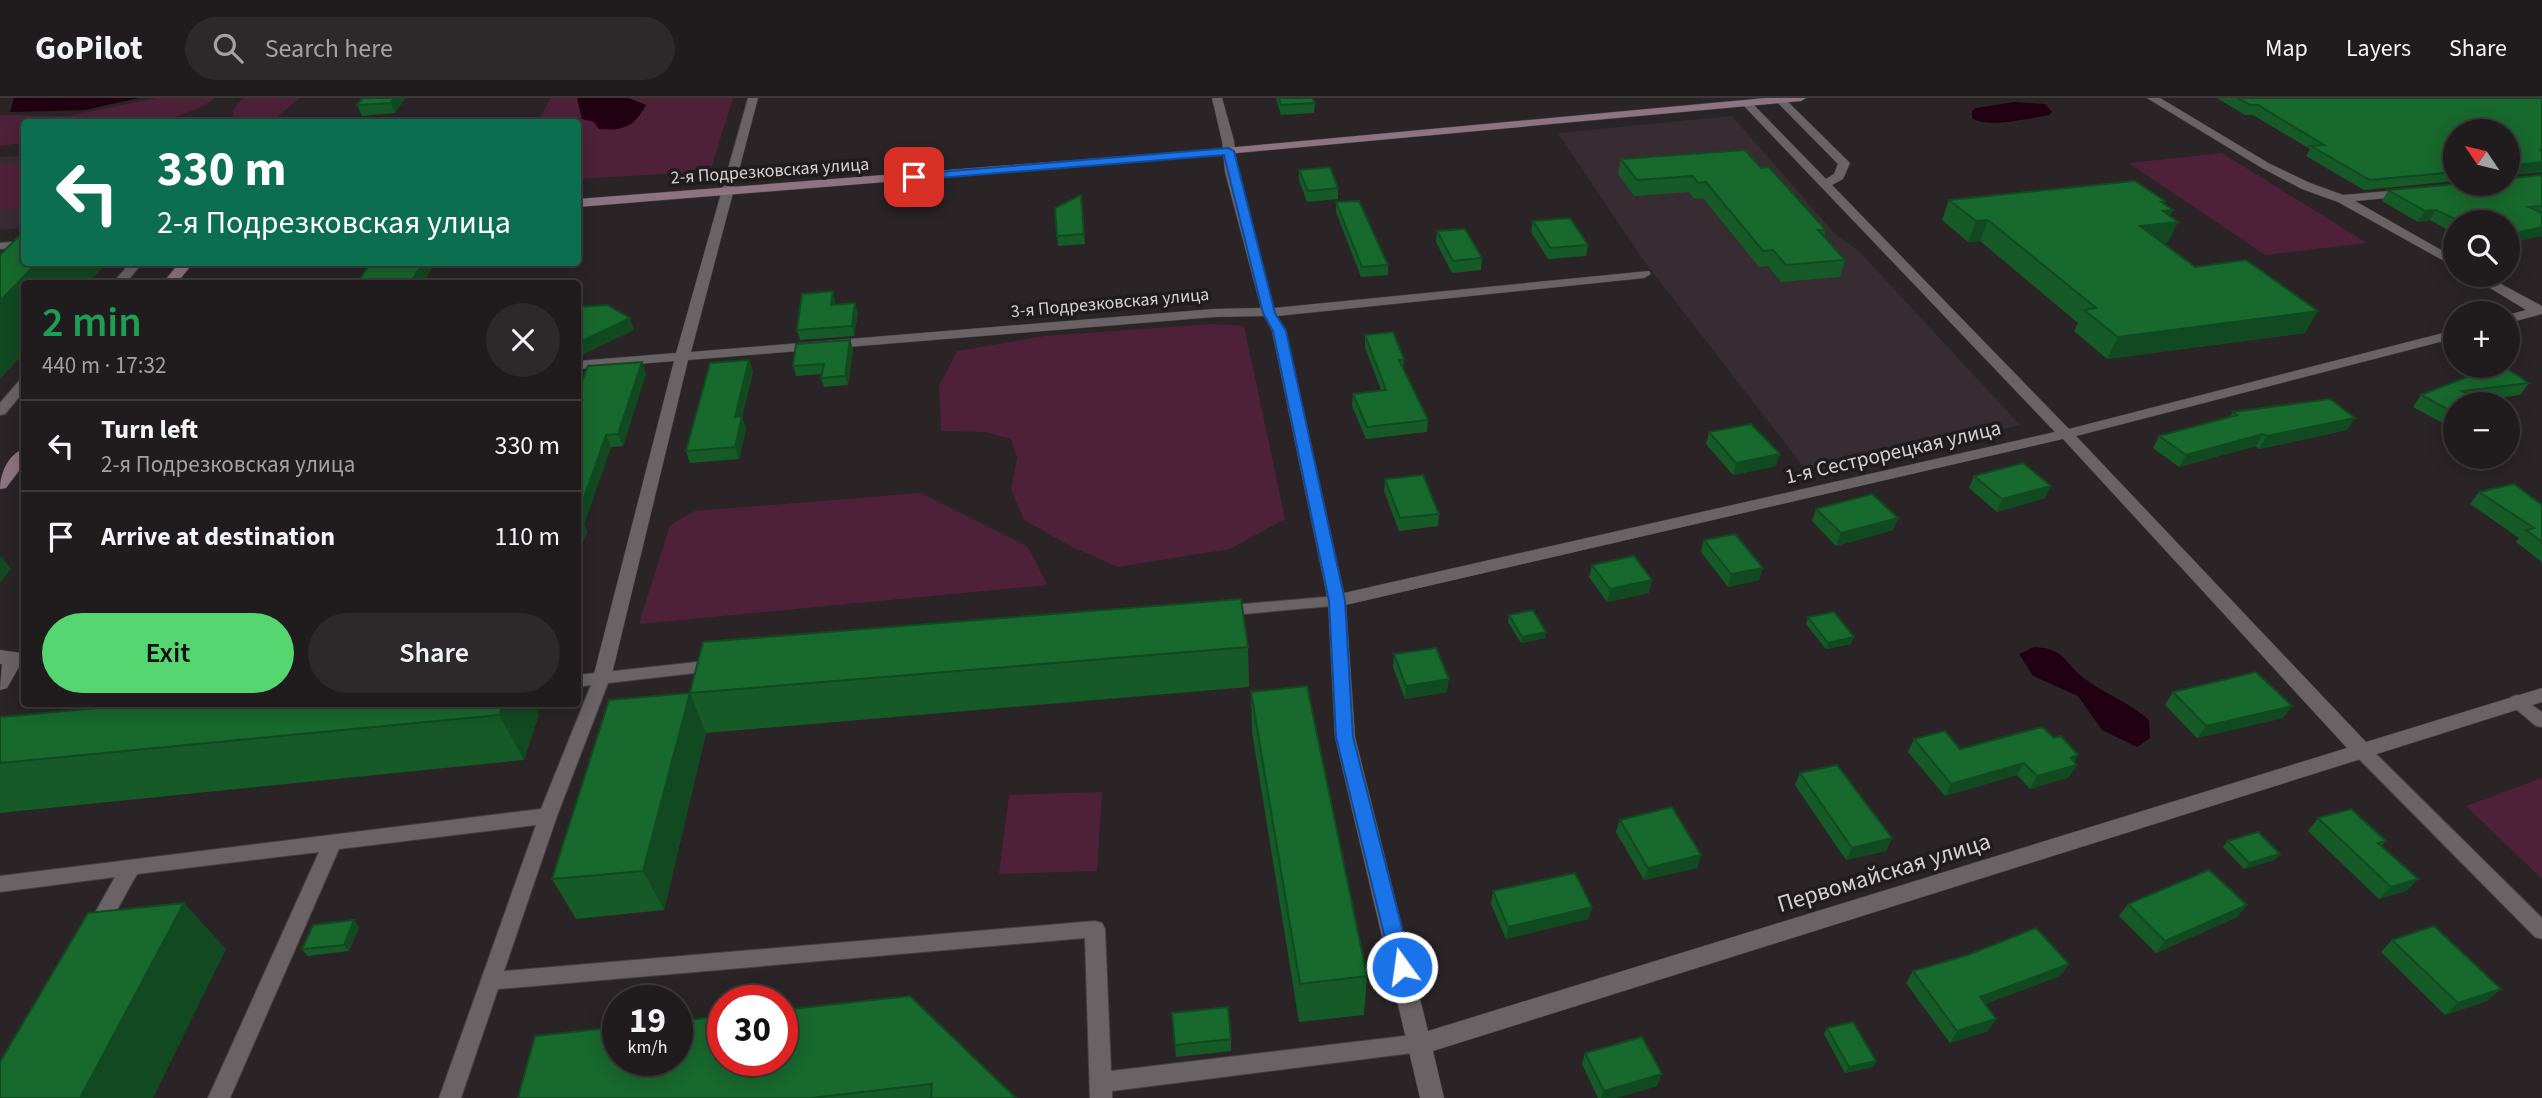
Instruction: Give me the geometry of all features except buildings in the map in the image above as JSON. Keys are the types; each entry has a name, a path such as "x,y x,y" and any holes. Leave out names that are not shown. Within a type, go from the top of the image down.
{"street":[{"path":"603,678 682,357 753,98"},
{"path":"1217,98 1269,313 1279,331 1337,601 1345,737 1432,1098"},
{"name":"2-я Подрезковская улица","path":"581,203 1228,151 1744,101 1801,98"},
{"path":"2152,98 2266,166 2306,186 2342,199 2443,256"},
{"path":"1780,100 1844,163 1839,176 1826,184"},
{"path":"1744,101 2066,434 2363,752"},
{"path":"2342,199 2421,191"},
{"path":"172,280 184,266"},
{"name":"3-я Подрезковская улица","path":"581,365 1214,313 1269,313 1644,274"},
{"path":"2497,287 2540,310"},
{"path":"2520,316 2540,310"},
{"name":"1-я Сестрорецкая улица","path":"1337,601 2066,434 2443,337"},
{"path":"0,484 21,458"},
{"path":"0,657 15,658 0,683"},
{"name":"Первомайская улица","path":"1421,1044 2542,695"}],"lane":[{"path":"0,246 21,244"},
{"path":"122,280 134,266"},
{"path":"0,411 21,387"},
{"path":"1201,613 1337,601"},
{"path":"581,681 738,663"},
{"path":"450,1098 548,817 603,678"},
{"path":"2517,701 2542,721"},
{"path":"2363,752 2542,931"},
{"path":"0,884 548,817"},
{"path":"219,1098 333,842"},
{"path":"83,952 131,867"},
{"path":"489,981 1095,929 1100,1090 1421,1044"}],"shaded area":[{"path":"14,98 139,98 85,110 10,112"},
{"path":"156,98 215,98 194,110 166,119 21,119 21,143 0,146 0,115 68,116"},
{"path":"243,98 299,98 275,119 232,119 234,109"},
{"path":"551,98 577,98 582,119 645,106 629,98 733,98 710,171 581,179 581,119 539,119"},
{"path":"577,98 629,98 646,105 627,126 599,129 594,122 582,119"},
{"path":"2014,102 2045,104 2052,112 2049,115 1998,123 1972,118 1972,111 1976,108"},
{"path":"1732,116 1837,236 1859,251 2020,425 1809,474 1644,261 1558,133"},
{"path":"2222,153 2367,243 2265,255 2129,163"},
{"path":"21,156 21,228 0,230 0,157"},
{"path":"21,163 21,208 0,210 0,164"},
{"path":"1211,324 1244,326 1285,519 1230,549 1118,567 1072,547 1024,520 1011,489 1017,458 1011,439 985,432 941,431 939,386 957,351 1044,336"},
{"path":"920,493 1028,547 1047,585 639,624 670,525 695,511"},
{"path":"2034,647 2060,654 2088,681 2149,720 2150,738 2137,747 2102,730 2078,696 2033,676 2019,654"},
{"path":"2542,778 2542,879 2466,806"},
{"path":"1102,792 1097,871 999,874 1009,795"}],"route":[{"path":"914,177 1228,151 1231,172 1269,313 1279,331 1337,601 1345,737 1402,967"}]}
